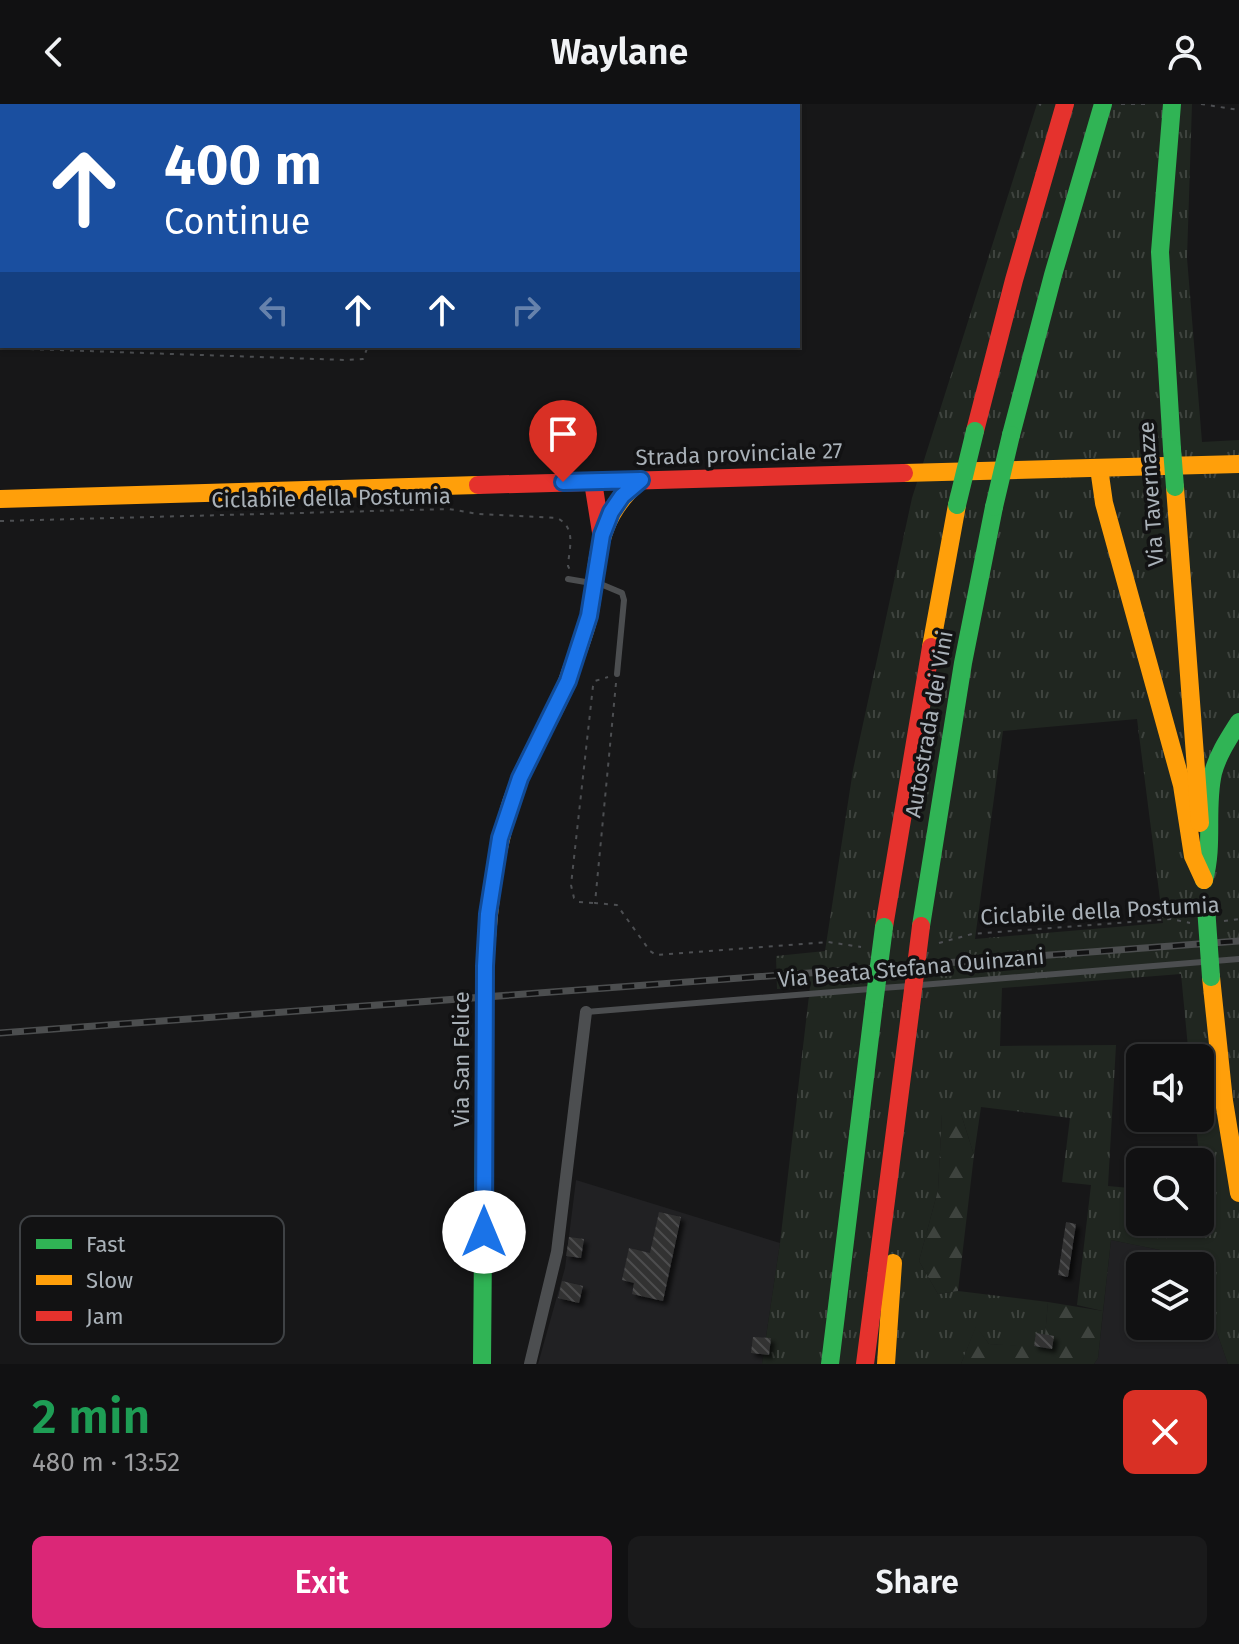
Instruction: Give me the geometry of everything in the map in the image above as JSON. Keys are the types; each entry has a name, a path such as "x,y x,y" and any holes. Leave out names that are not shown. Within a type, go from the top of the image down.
{"main road":[{"name":"Autostrada dei Vini","path":"828,1364 884,927 904,797 957,505 1014,280 1065,104"},
{"name":"Autostrada dei Vini","path":"865,1364 939,807 977,588 1011,435 1103,104"},
{"name":"Via Tavernazze","path":"1172,104 1160,252 1172,449 1211,977 1224,1101 1239,1193"},
{"name":"Strada provinciale 27","path":"0,499 1239,464"},
{"path":"1099,468 1104,503 1182,785 1193,856 1204,880"},
{"path":"602,535 611,512 622,496 641,480"},
{"path":"593,482 602,535"},
{"name":"Via San Felice","path":"482,1364 485,966 489,901 506,815 520,778 568,681 589,616 602,535"},
{"path":"1204,880 1213,844 1212,778 1218,759 1239,722"},
{"path":"887,1362 896,1212 893,1144"}],"street":[{"path":"530,1364 557,1252 586,1012"}],"lane":[{"path":"568,579 618,589 624,597 617,674"},
{"name":"Via Beata Stefana Quinzani","path":"586,1012 1239,959"}],"path":[{"path":"1117,104 1151,104"},
{"path":"1201,104 1239,110"},
{"path":"0,348 346,360 363,359 367,348"},
{"name":"Ciclabile della Postumia","path":"0,521 449,509 501,516 557,518 570,529 568,566 571,571"},
{"path":"595,903 617,674 599,679 593,686 571,885 574,898 579,902 617,905 656,955 828,942 870,949"},
{"name":"Ciclabile della Postumia","path":"924,935 1171,919 1195,924"},
{"name":"Ciclabile della Postumia","path":"1221,922 1239,919"}],"shaded area":[{"path":"576,1180 780,1243 762,1364 538,1364 565,1268"},
{"path":"1111,1240 1170,1252 1126,1252 1126,1340 1214,1340 1214,1324 1228,1364 1094,1364 1098,1358"}],"green space":[{"path":"1037,104 1192,104 1187,258 1202,442 1239,440 1239,1364 1228,1364 1214,1324 1214,1252 1170,1252 1111,1240 1103,1311 1077,1305 1091,1185 1062,1182 1070,1118 981,1107 974,1155 961,1114 942,1114 938,1190 919,1261 938,1294 958,1291 1048,1302 1044,1348 989,1344 976,1327 961,1364 762,1364 780,1243 810,987 777,989 776,956 825,951 853,770 912,498","holes":["1137,719 1163,923 975,939 1003,731"]},
{"path":"942,1114 961,1114 974,1155 958,1291 938,1294 919,1261 938,1190"},
{"path":"1048,1302 1103,1311 1098,1358 1094,1364 961,1364 976,1326 989,1344 1044,1347"}],"building":[{"path":"659,1212 681,1217 663,1301 632,1294 634,1283 622,1280 629,1248 650,1253"},
{"path":"1066,1222 1076,1224 1068,1277 1058,1275"},
{"path":"569,1237 584,1239 581,1258 566,1256"},
{"path":"562,1281 583,1286 579,1303 558,1298"},
{"path":"1036,1333 1054,1336 1052,1349 1034,1346"},
{"path":"753,1337 771,1338 769,1355 751,1353"}],"railway":[{"path":"0,1033 1239,941"}],"traffic: fast":[{"path":"1011,435 1103,104"},
{"path":"1172,104 1160,252 1172,449"},
{"path":"957,505 975,431"},
{"path":"994,507 1011,435"},
{"path":"1172,449 1175,487"},
{"path":"921,926 963,663 994,507"},
{"path":"1204,880 1213,773 1239,722"},
{"path":"1206,907 1211,977"},
{"path":"874,1004 884,927"},
{"path":"830,1364 874,1004"},
{"path":"482,1364 485,1006"}],"traffic: slow":[{"path":"904,473 1239,464"},
{"path":"1099,468 1104,503 1182,785 1193,856 1204,880"},
{"path":"485,966 494,872 511,803 525,767 560,698 582,641 607,525 626,495 641,480"},
{"path":"0,499 478,485"},
{"path":"1175,487 1200,823"},
{"path":"931,647 957,505"},
{"path":"485,966 485,1006"},
{"path":"1211,977 1224,1101 1239,1193"},
{"path":"886,1364 893,1263"}],"traffic: jam":[{"path":"975,431 1014,280 1065,104"},
{"path":"478,485 904,473"},
{"path":"593,482 601,532"},
{"path":"884,927 931,647"},
{"path":"911,1006 921,926"},
{"path":"865,1364 911,1006"}],"route":[{"path":"484,1232 485,966 495,861 506,815 520,778 556,710 582,640 602,535 611,512 622,496 641,480 563,482"}]}
